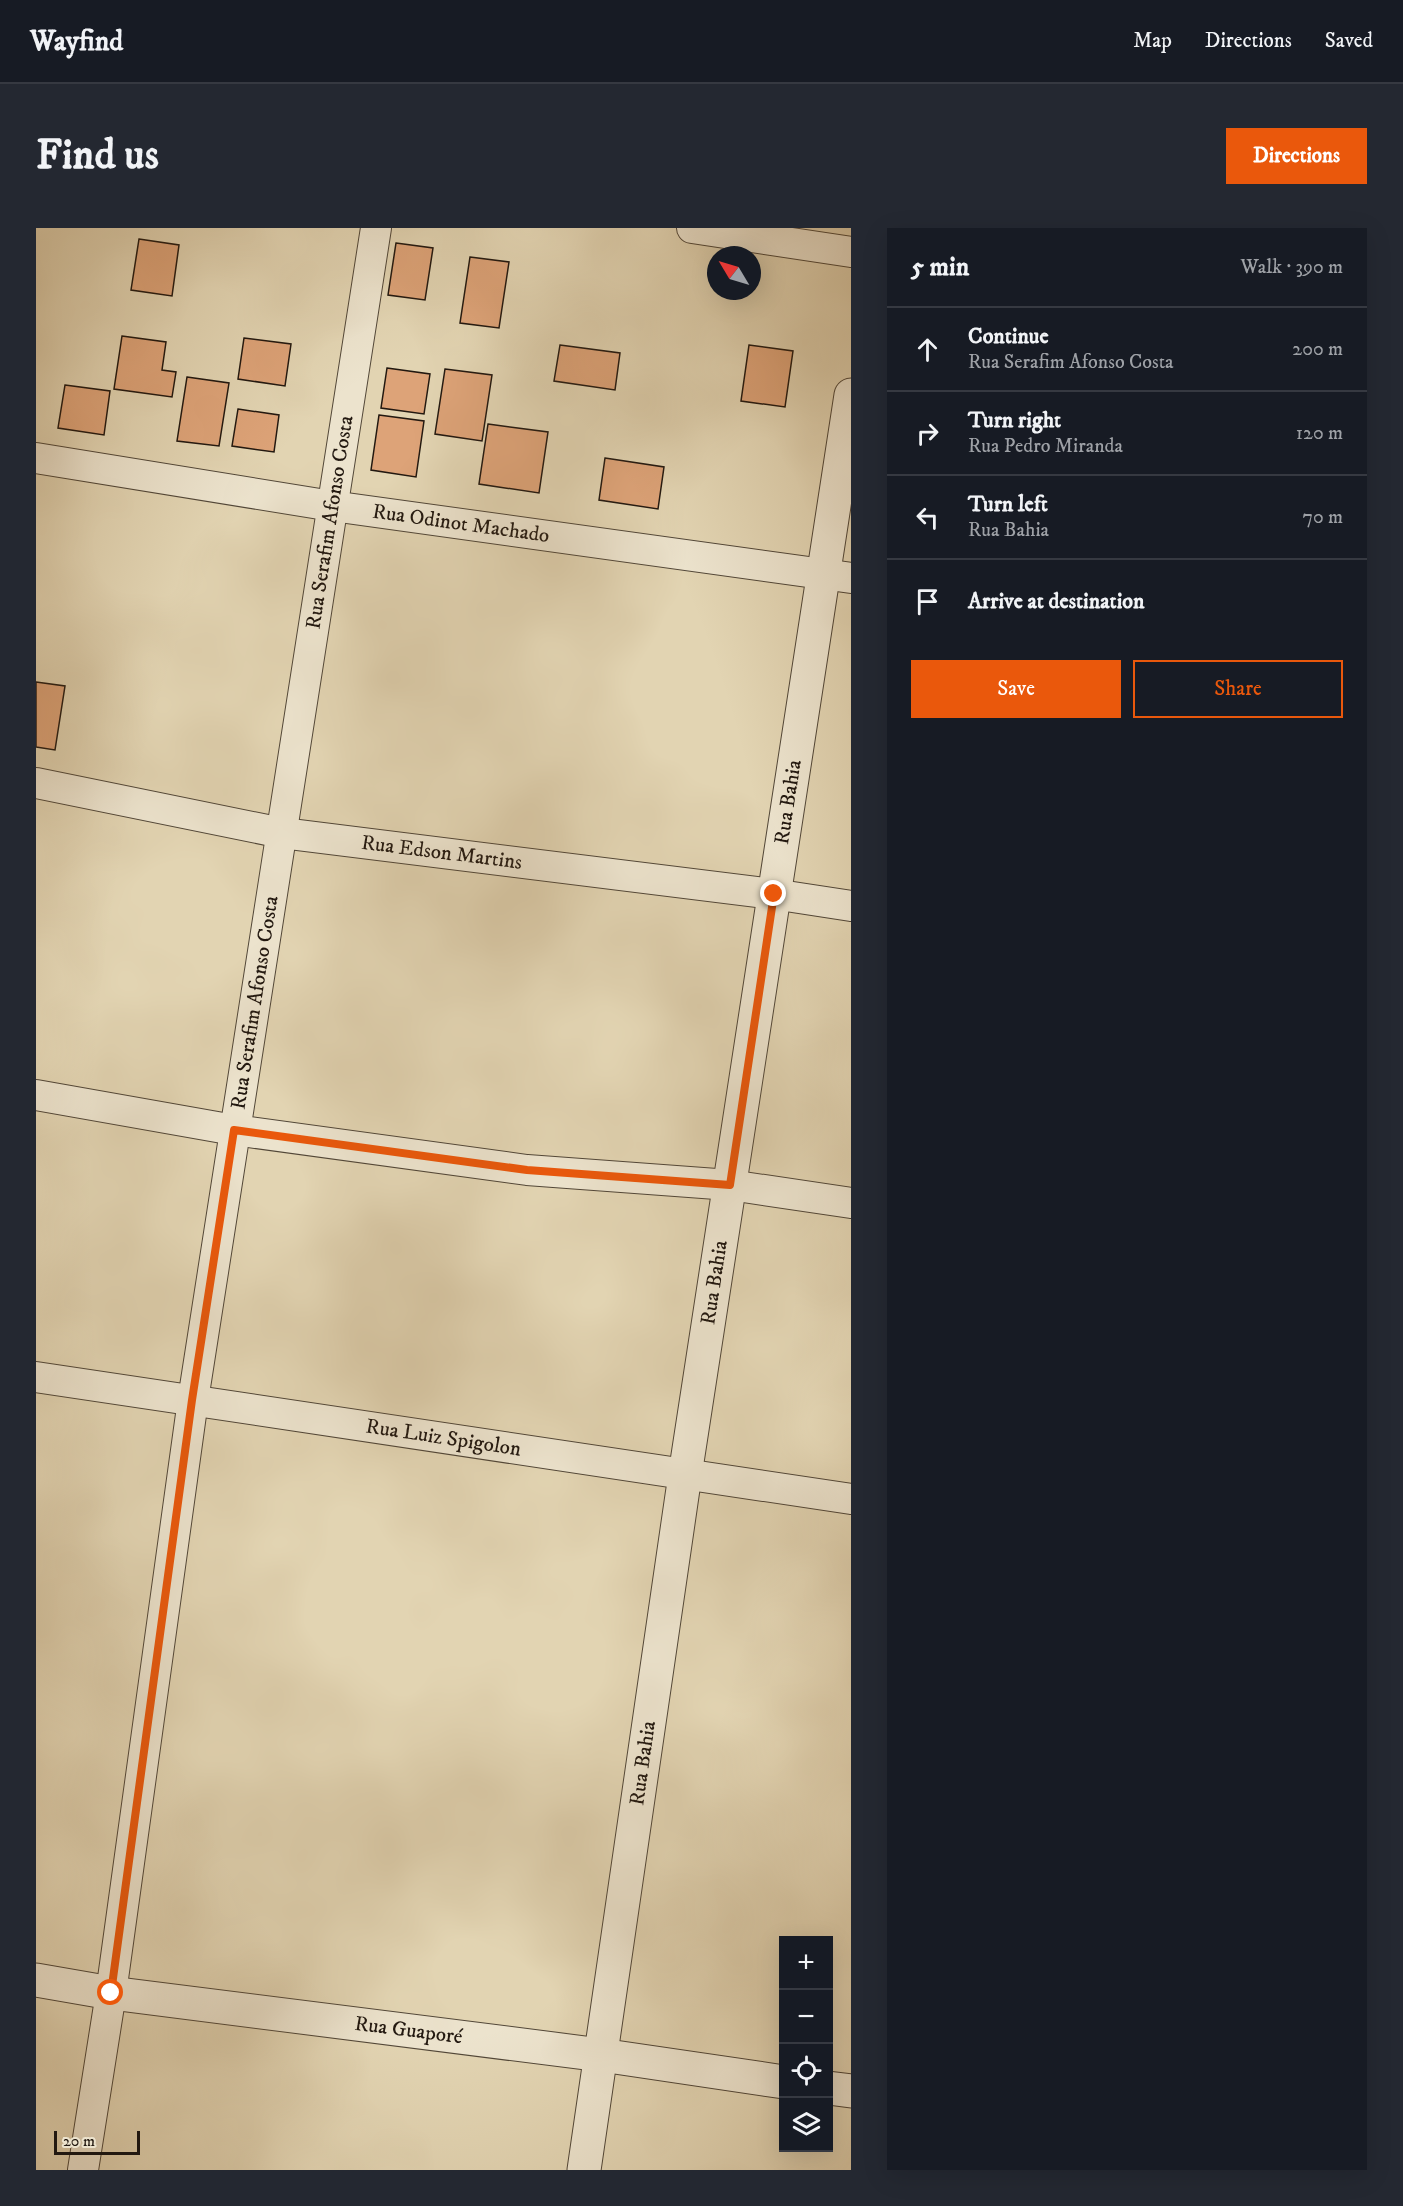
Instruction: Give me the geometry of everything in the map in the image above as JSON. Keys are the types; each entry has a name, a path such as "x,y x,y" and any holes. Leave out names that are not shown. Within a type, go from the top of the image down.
{"street":[{"name":"Rua Serafim Afonso Costa","path":"83,2170 111,1993 192,1400 376,228"},
{"path":"692,228 851,252"},
{"name":"Rua Bahia","path":"584,2170 685,1474 774,894 838,576 851,395"},
{"name":"Rua Odinot Machado","path":"36,458 332,506 838,576"},
{"name":"Rua Edson Martins","path":"36,783 282,833 774,894 851,906"},
{"path":"36,1095 234,1130 527,1170 730,1185 851,1203"},
{"name":"Rua Luiz Spigolon","path":"36,1377 851,1499"},
{"name":"Rua Guaporé","path":"36,1980 111,1993 601,2055 779,2081"},
{"path":"833,2089 851,2091"}],"building":[{"path":"139,239 179,245 172,296 131,290"},
{"path":"396,243 433,248 425,300 388,295"},
{"path":"470,257 509,262 499,328 460,323"},
{"path":"122,336 166,342 162,370 176,372 172,397 114,389"},
{"path":"244,338 291,344 285,386 238,379"},
{"path":"560,345 620,353 615,390 554,381"},
{"path":"749,345 793,351 785,407 741,401"},
{"path":"387,368 430,374 424,414 381,408"},
{"path":"445,369 492,375 482,441 435,434"},
{"path":"187,377 229,383 219,446 177,441"},
{"path":"65,385 110,391 104,435 58,428"},
{"path":"238,409 279,415 274,452 232,446"},
{"path":"379,415 424,421 416,477 371,470"},
{"path":"488,424 548,432 539,493 479,484"},
{"path":"605,458 664,467 658,509 599,500"},
{"path":"36,682 65,686 55,750 36,747"}],"route":[{"path":"111,1993 192,1400 234,1130 527,1170 730,1185 774,894"}]}
